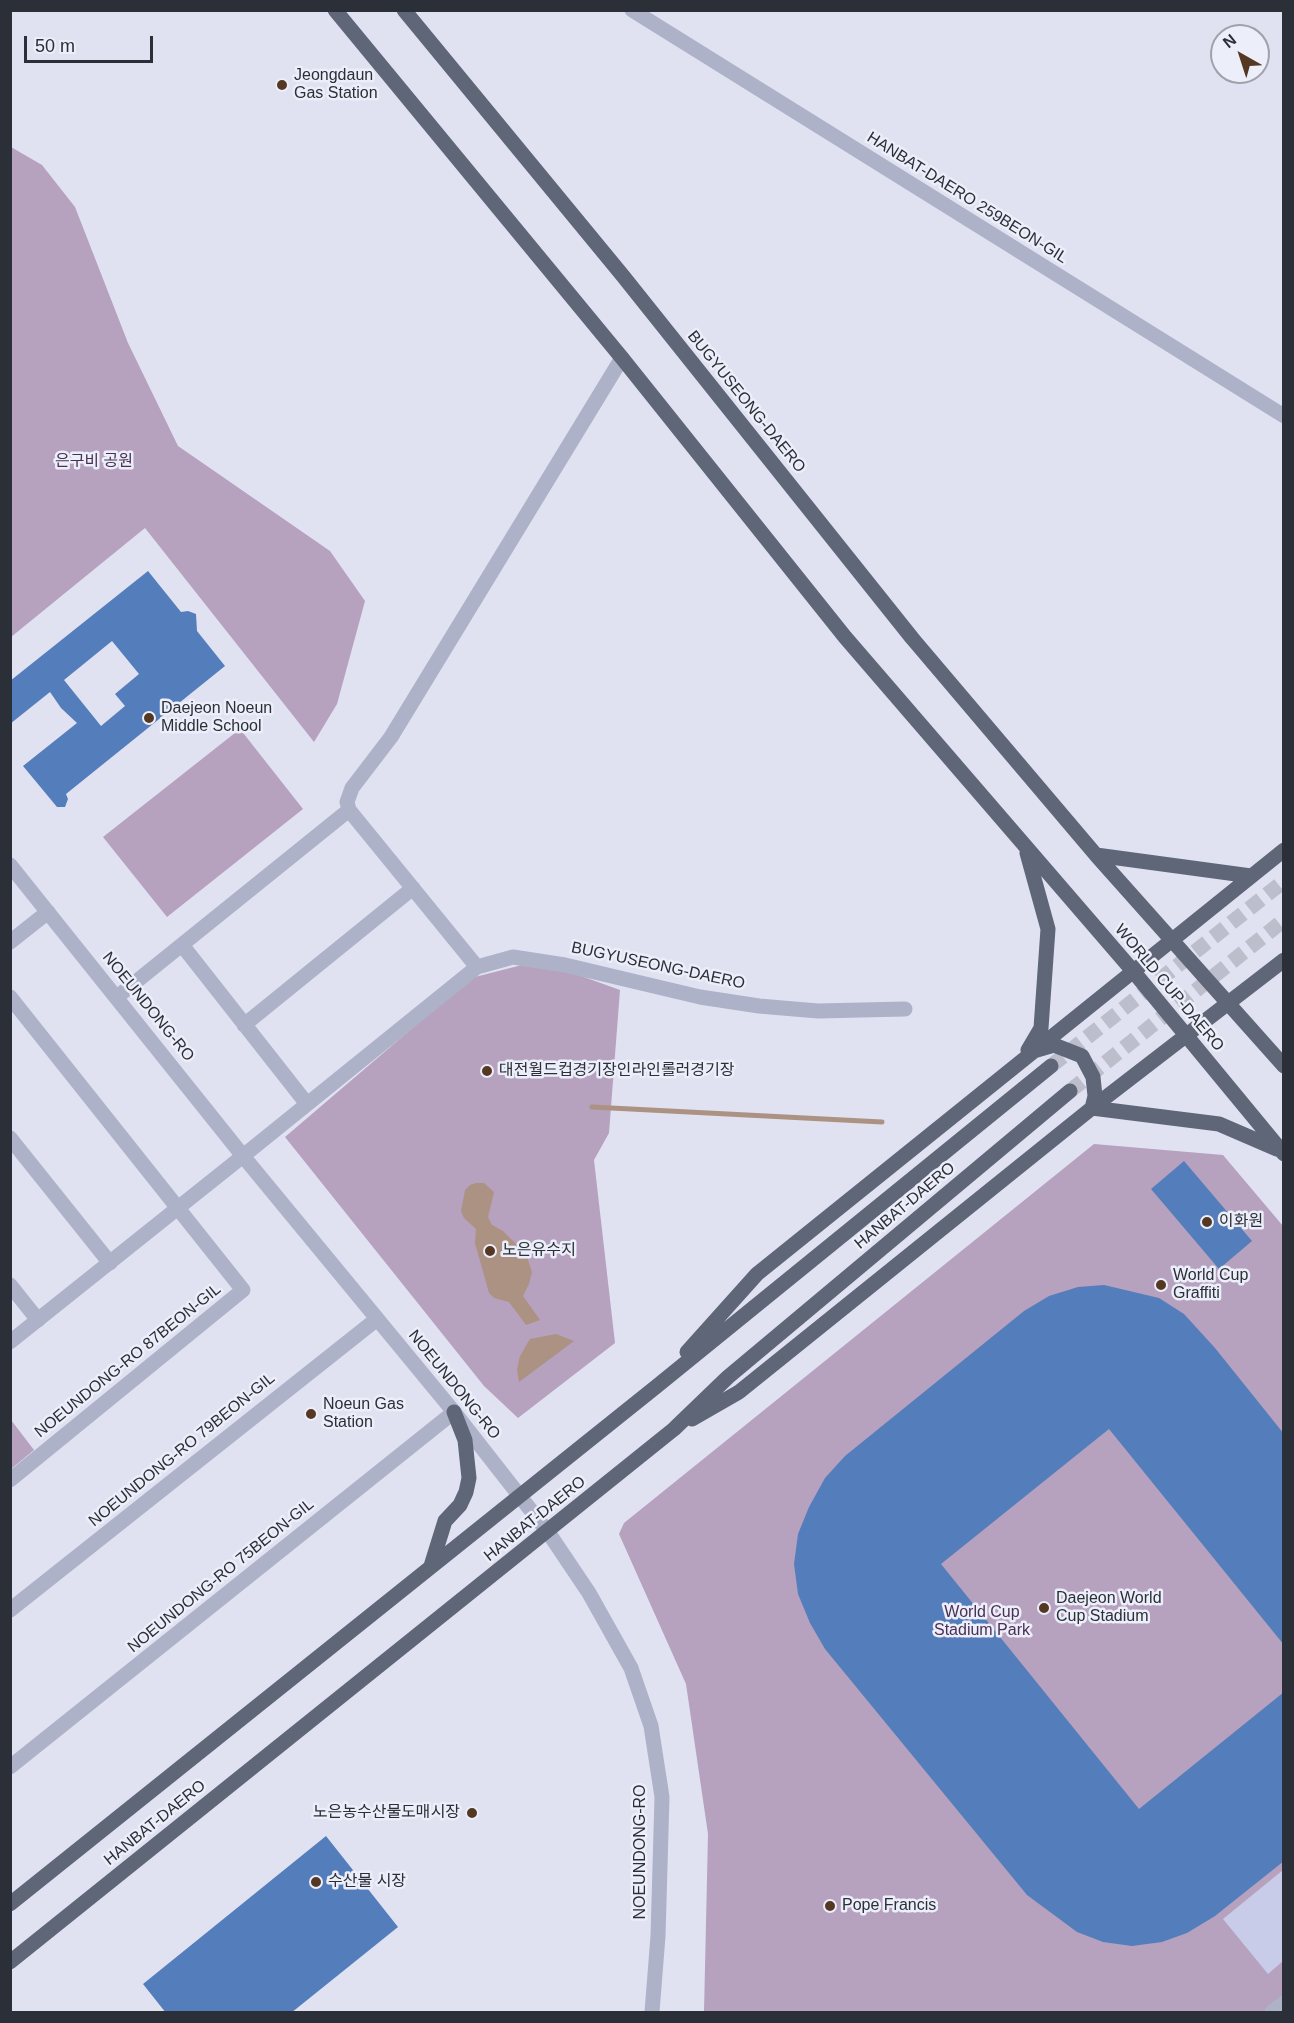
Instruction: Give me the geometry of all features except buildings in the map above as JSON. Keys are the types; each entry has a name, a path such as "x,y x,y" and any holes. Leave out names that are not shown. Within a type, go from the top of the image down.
{"main road":[{"path":"335,10 622,358 845,636 1025,847 1047,929 1041,1028 1018,1064"},
{"name":"BUGYUSEONG-DAERO","path":"404,10 623,276 912,638 1063,814"},
{"name":"WORLD CUP-DAERO","path":"1063,814 1096,855 1284,1066"},
{"name":"WORLD CUP-DAERO","path":"1025,847 1133,971 1283,1153"},
{"path":"657,1386 757,1274 1284,850"},
{"path":"1096,855 1251,876"},
{"path":"674,1429 739,1392 1092,1108 1284,960"},
{"path":"1034,1051 1054,1045 1082,1056 1092,1077 1095,1096 1092,1108"},
{"name":"HANBAT-DAERO","path":"10,1904 657,1386 1051,1066"},
{"name":"HANBAT-DAERO","path":"10,1962 674,1429 728,1377 1070,1091"},
{"path":"1092,1108 1219,1124 1283,1153"},
{"path":"430,1567 446,1521 460,1505 469,1478 465,1440 454,1412"}],"street":[{"name":"HANBAT-DAERO 259BEON-GIL","path":"632,10 1284,416"},
{"path":"10,1342 477,967 349,810 347,802 352,788 392,736 622,358"},
{"path":"117,997 349,810"},
{"name":"NOEUNDONG-RO","path":"10,865 243,1156 454,1412 548,1532 589,1593 631,1668 651,1726 662,1797 658,1936 652,2013"},
{"path":"244,1025 413,888"},
{"path":"10,942 48,912"},
{"path":"182,945 307,1104"},
{"name":"BUGYUSEONG-DAERO","path":"477,967 513,957 565,964 700,997 759,1006 818,1011 905,1009"},
{"name":"NOEUNDONG-RO 87BEON-GIL","path":"10,997 243,1290 10,1480"},
{"path":"10,1138 110,1263"},
{"path":"10,1285 38,1320"},
{"name":"NOEUNDONG-RO 79BEON-GIL","path":"10,1610 377,1319"},
{"name":"NOEUNDONG-RO 75BEON-GIL","path":"10,1767 454,1412"},
{"path":"1272,2013 1284,2003"}],"green space":[{"name":"은구비 공원","path":"11,147 42,165 75,207 128,343 178,446 330,551 365,601 337,704 314,742 145,528 11,637"},
{"path":"240,729 303,809 167,917 103,837"},
{"name":"노은유수지","path":"522,965 570,972 620,990 609,1133 594,1160 615,1343 518,1418 484,1386 285,1137 471,978"},
{"name":"World Cup Stadium Park","path":"1094,1144 1223,1155 1283,1226 1283,2012 704,2012 708,1834 686,1684 619,1534 624,1523"},
{"path":"11,1420 34,1450 10,1469"}],"shaded area":[{"path":"476,1183 484,1183 494,1192 488,1217 492,1225 503,1231 526,1254 532,1272 523,1296 540,1320 526,1325 509,1302 494,1298 489,1293 475,1243 476,1229 464,1218 461,1211 465,1190"},
{"path":"556,1334 574,1341 519,1382 517,1370 520,1356 530,1339"},
{"path":"1283,1870 1283,1961 1268,1974 1223,1919"}],"waterway":[{"path":"592,1107 882,1122"}],"tunnel":[{"path":"1051,1066 1284,881"},
{"path":"1070,1091 1284,920"}],"place":[{"name":"Jeongdaun Gas Station","path":"282,85"},
{"name":"Daejeon Noeun Middle School","path":"149,718"},
{"name":"대전월드컵경기장인라인롤러경기장","path":"487,1071"},
{"name":"이화원","path":"1207,1222"},
{"name":"노은유수지","path":"490,1251"},
{"name":"World Cup Graffiti","path":"1161,1285"},
{"name":"Noeun Gas Station","path":"311,1414"},
{"name":"Daejeon World Cup Stadium","path":"1044,1608"},
{"name":"노은농수산물도매시장","path":"472,1813"},
{"name":"수산물 시장","path":"316,1882"},
{"name":"Pope Francis","path":"830,1906"}]}
